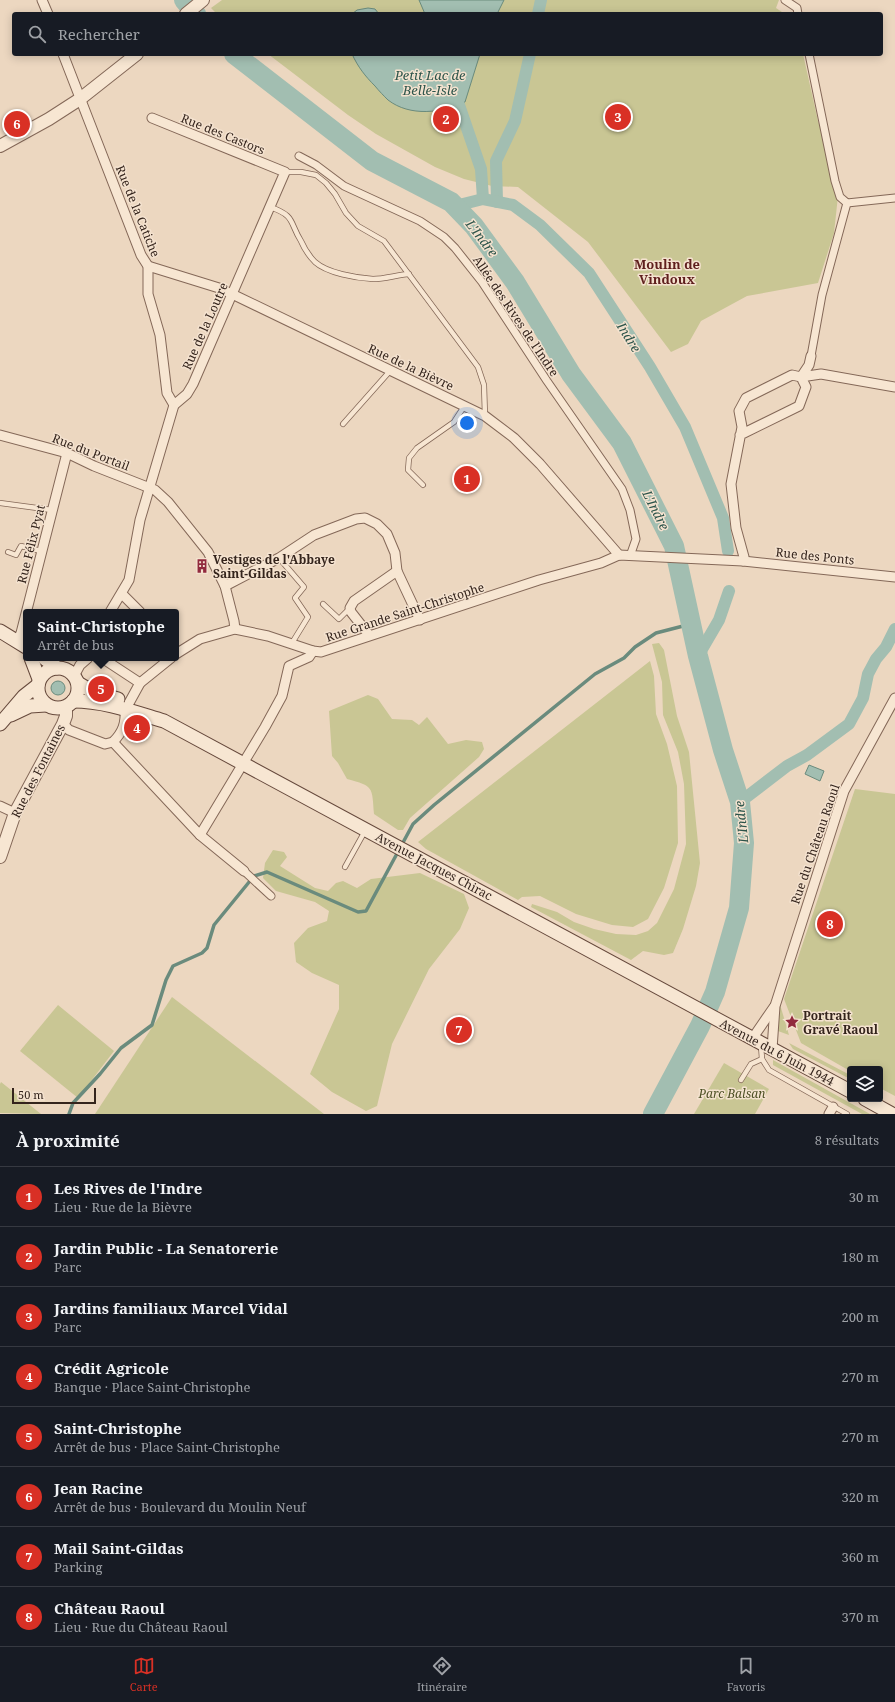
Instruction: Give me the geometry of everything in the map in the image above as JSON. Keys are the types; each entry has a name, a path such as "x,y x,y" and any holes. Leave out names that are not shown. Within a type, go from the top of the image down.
{"main road":[{"path":"0,632 23,646"},
{"path":"32,661 39,682 39,696 46,705"},
{"path":"48,661 57,668 67,670 76,680 93,692 127,706"},
{"path":"4,720 24,696 39,682 47,671 57,668"},
{"path":"70,704 78,690 76,680"},
{"path":"4,720 24,708 46,705 56,709 70,704 90,701 127,706"},
{"name":"Avenue Jacques Chirac","path":"127,706 152,711 164,721 244,765 704,1013"},
{"name":"Avenue du 6 Juin 1944","path":"704,1013 847,1089"},
{"path":"870,1102 892,1114"}],"street":[{"path":"42,0 47,12"},
{"path":"188,12 203,0"},
{"path":"785,0 797,8 798,12"},
{"name":"Rue de la Catiche","path":"64,56 141,255 148,266 148,294 160,335 167,392 174,405"},
{"path":"1,142 49,119 80,99 134,56"},
{"path":"809,56 835,181 840,198 847,203 895,198"},
{"name":"Rue des Castors","path":"152,118 285,172"},
{"name":"Allée des Rives de l'Indre","path":"299,156 316,165 344,186 420,221 444,237 455,248 482,282 547,381 622,489 631,515 636,539 632,556"},
{"name":"Rue de la Loutre","path":"174,405 187,394 193,384 285,172"},
{"path":"801,377 809,365 822,295 847,203"},
{"name":"Rue de la Bièvre","path":"148,266 212,286 232,294 390,371 465,405 485,416 514,438 540,464 619,555"},
{"path":"743,561 744,557 736,528 731,484 742,427 740,411 746,398 792,374 801,377 821,374 895,387"},
{"path":"740,435 799,406 806,387 801,377"},
{"path":"112,609 122,594 128,580 140,520 174,405"},
{"name":"Rue du Portail","path":"0,434 67,453 94,466 155,490 168,502 208,552 225,586 235,629"},
{"name":"Rue Félix Pyat","path":"27,609 67,453"},
{"path":"225,586 279,558 314,535 356,519 364,518 377,524 387,534 395,553 397,571 420,620"},
{"name":"Rue des Ponts","path":"619,555 743,561 895,577"},
{"name":"Rue Grande Saint-Christophe","path":"179,650 200,639 235,629 292,643 313,651 321,652 539,580 601,564 619,555"},
{"path":"369,635 351,612 350,608 354,601 397,571"},
{"path":"122,594 137,609"},
{"name":"Rue Félix Pyat","path":"23,625 21,633 23,646"},
{"path":"200,835 244,765 282,696 289,666 309,657 313,651"},
{"path":"76,680 80,665 85,661"},
{"path":"107,661 140,683"},
{"path":"63,724 69,730 105,744 113,742 124,727 127,706 140,683 167,661"},
{"name":"Rue du Château Raoul","path":"757,1041 774,1006 844,791 895,698"},
{"name":"Rue des Fontaines","path":"0,857 15,813 63,724 70,704"},
{"path":"113,742 200,835 244,871 271,896"},
{"path":"1,808 15,813"},
{"name":"Rue du Château Raoul","path":"757,1041 774,1006"}],"lane":[{"path":"285,172 300,172 316,175 335,194 346,213 358,226 384,241 478,366 484,385 485,416"},
{"path":"270,207 283,212 293,223 300,240 315,262 333,272 374,279 409,274"},
{"path":"343,424 390,371"},
{"path":"423,485 408,470 409,458 417,448 454,422 465,405"},
{"path":"0,503 52,510"},
{"path":"8,552 16,554 21,546 41,551"},
{"path":"279,558 304,587 296,598 308,617 292,643"},
{"path":"323,604 339,619 350,608"},
{"path":"345,867 365,830"},
{"path":"757,1041 762,1059 769,1070 831,1110 847,1114"},
{"path":"741,1080 751,1064 762,1059"}],"green space":[{"path":"222,0 779,0 776,8 782,12 215,12 211,8"},
{"path":"271,56 803,56 818,121 835,163 838,196 834,233 818,283 747,296 701,321 688,344 671,352 588,242 518,187 492,186 464,179 435,167 376,134 348,115"},
{"path":"659,643 664,650 677,716 689,752 700,863 696,886 683,929 673,953 664,955 643,951 631,960 531,907 532,904 557,912 574,922 594,929 616,934 636,935 648,931 657,923 674,889 686,844 684,784 678,752 663,715 662,682 652,644"},
{"path":"650,661 654,676 656,714 667,744 677,786 678,843 664,888 648,919 633,927 612,925 576,914 540,896 522,897 518,900 426,849 418,842"},
{"path":"368,695 378,699 392,719 412,720 419,725 427,717 448,744 466,740 482,742 484,749 479,757 410,818 403,830 398,830 374,814 373,798 370,789 367,786 347,779 338,763 332,756 329,711"},
{"path":"855,789 895,794 895,1096 883,1090 883,1066 847,1066 847,1069 801,1043 784,999"},
{"path":"273,850 284,852 287,857 280,866 315,888 328,891 336,883 343,881 357,888 371,879 420,873 464,894 469,908 460,929 429,969 392,1044 377,1106 366,1111 332,1092 310,1074 339,1009 339,985 312,973 296,962 294,943 308,928 327,921 329,911 315,902 276,891 263,878 265,863"},
{"path":"172,997 324,1114 95,1114"},
{"path":"779,1001 789,1035 778,1031"},
{"path":"58,1005 114,1051 78,1098 20,1051"},
{"path":"789,1043 847,1073 847,1077 793,1049"},
{"path":"773,1060 870,1114 862,1114 773,1065"},
{"name":"Parc Balsan","path":"724,1063 769,1089 755,1114 694,1114"},
{"path":"1,1082 41,1114 0,1113"}],"water":[{"path":"419,0 504,0 498,12 424,12"},
{"path":"368,8 375,9 377,12 354,12 357,10"},
{"name":"Petit Lac de Belle-Isle","path":"353,56 479,56 465,102 446,109 426,112 406,109 388,100 365,75"},
{"path":"58,681 63,683 65,688 63,693 58,695 53,693 51,688 53,683"},
{"path":"809,765 824,771 820,781 805,774"}],"waterway":[{"name":"L'Indre","path":"184,0 194,12"},
{"path":"538,12 541,0"},
{"name":"L'Indre","path":"237,56 372,161 451,202 474,226 515,282 571,374 622,443 674,546 698,656 723,750 740,802 744,843 739,908 715,992 700,1026 653,1114"},
{"path":"497,202 496,161 515,121 530,56"},
{"path":"459,105 481,169 483,199"},
{"name":"Indre","path":"455,206 483,199 513,205 540,225 589,273 650,367 685,427 723,518 728,551"},
{"name":"Indre","path":"698,656 719,620 729,591"},
{"path":"69,1114 73,1103 100,1074 121,1048 152,1025 166,980 173,966 202,953 207,948 214,925 254,876 267,872 358,912 366,911 413,824 434,805 595,674 624,658 635,647 656,633 691,624"},
{"path":"740,802 787,766 807,755 849,724 863,698 868,674 876,659 886,647 895,629"}],"place":[{"name":"Jardins familiaux Marcel Vidal","path":"618,117"},
{"name":"Jardin Public - La Senatorerie","path":"446,119"},
{"name":"Jean Racine","path":"17,124"},
{"name":"Les Rives de l'Indre","path":"467,479"},
{"name":"Vestiges de l'Abbaye Saint-Gildas","path":"202,566"},
{"name":"Saint-Christophe","path":"101,689"},
{"name":"Crédit Agricole","path":"137,728"},
{"name":"Château Raoul","path":"830,924"},
{"name":"Portrait Gravé Raoul","path":"792,1022"},
{"name":"Mail Saint-Gildas","path":"459,1030"}],"district":[{"name":"Moulin de Vindoux","path":"667,272"}]}
